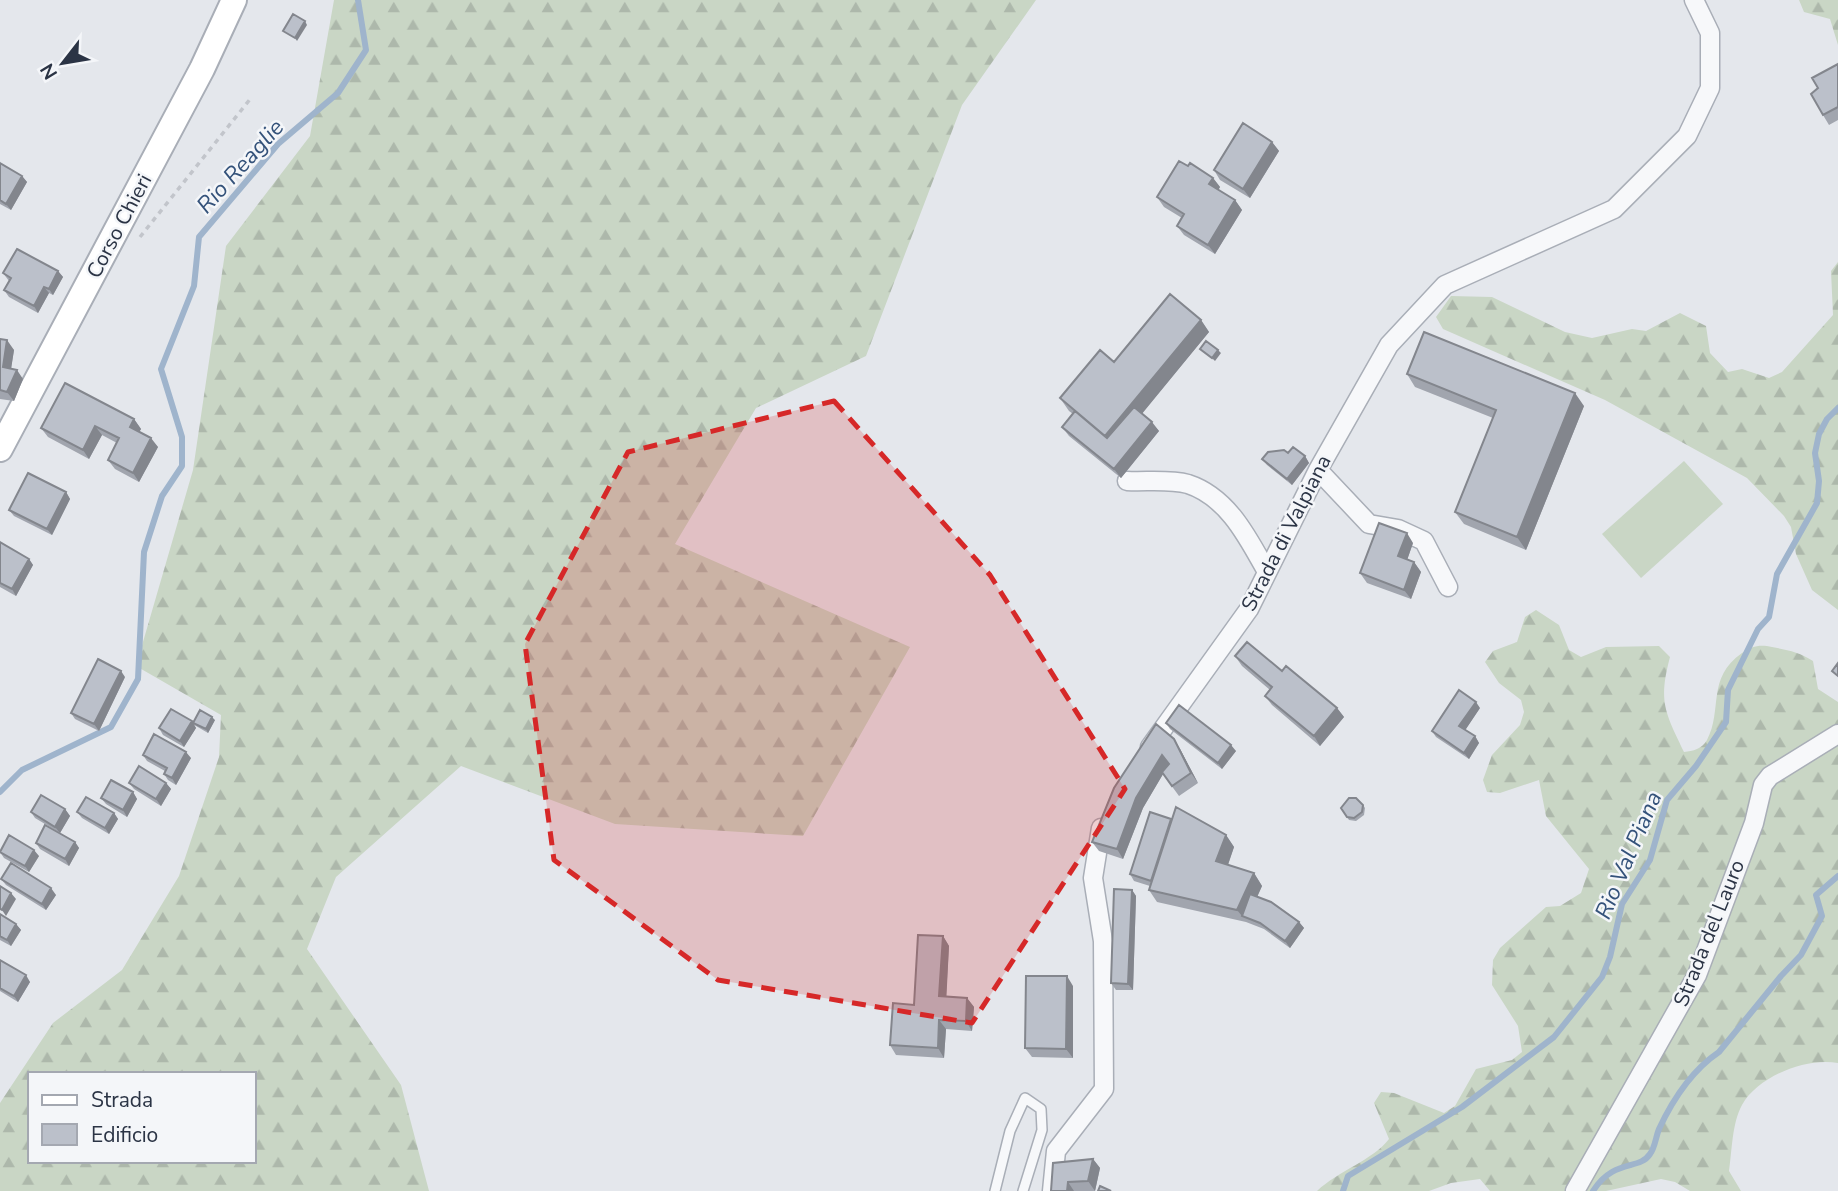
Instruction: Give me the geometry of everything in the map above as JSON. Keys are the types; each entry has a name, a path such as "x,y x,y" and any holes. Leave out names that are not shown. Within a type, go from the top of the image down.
{"main road":[{"name":"Corso Chieri","path":"0,449 7,418 202,69 233,0"}],"street":[{"name":"Strada di Valpiana","path":"1142,758 1249,609 1318,470 1389,345 1445,285 1614,209 1686,136 1710,88 1710,33 1694,0"},
{"path":"1318,470 1369,524 1398,529 1424,541 1448,587"},
{"path":"1128,481 1188,484 1220,503 1243,530 1267,572"},
{"name":"Strada del Lauro","path":"1575,1191 1696,975 1754,823 1763,785 1770,776 1838,734"},
{"path":"1052,1191 1056,1151 1104,1089 1104,941 1093,877 1101,825 1108,813"}],"lane":[{"path":"995,1191 1010,1131 1025,1098 1041,1109 1042,1130 1023,1191"}],"path":[{"path":"133,246 251,98"}],"highlighted area":[{"path":"834,401 990,575 1125,789 972,1023 718,980 554,860 525,644 628,452"}],"green space":[{"path":"334,0 1036,0 962,105 866,356 756,408 675,544 910,647 803,836 615,824 461,766 336,877 307,949 401,1085 429,1191 0,1191 0,1103 53,1023 122,970 179,876 219,757 221,715 136,666 193,470 226,246 310,136"},
{"path":"1799,0 1838,0 1838,45 1830,19 1804,12"},
{"path":"1838,262 1838,610 1812,590 1796,554 1791,527 1784,516 1747,478 1605,400 1443,329 1436,317 1451,296 1492,297 1565,332 1592,338 1632,329 1646,331 1680,313 1706,326 1710,353 1728,372 1742,369 1769,378 1782,372 1833,315 1831,271"},
{"path":"1684,461 1723,504 1641,578 1602,534"},
{"path":"1536,610 1559,625 1569,650 1581,657 1606,647 1659,646 1670,657 1664,685 1665,706 1684,752 1700,747 1707,740 1712,729 1719,684 1731,663 1742,653 1756,646 1768,646 1803,655 1813,661 1818,689 1838,702 1838,1063 1812,1063 1784,1071 1759,1085 1749,1095 1736,1120 1729,1171 1741,1191 1690,1191 1675,1182 1661,1179 1606,1191 1490,1191 1480,1179 1451,1183 1429,1191 1317,1191 1374,1153 1389,1139 1374,1103 1381,1092 1394,1093 1444,1113 1455,1106 1476,1069 1512,1060 1522,1052 1518,1026 1492,985 1493,960 1500,948 1546,907 1560,906 1581,893 1589,869 1546,816 1539,780 1500,793 1487,792 1483,780 1492,755 1520,725 1524,712 1521,700 1499,683 1485,662 1493,651 1517,642 1525,617"}],"building":[{"path":"293,14 305,21 295,38 283,31"},
{"path":"1838,64 1838,107 1823,115 1811,94 1818,88 1812,78"},
{"path":"1243,123 1272,142 1243,189 1214,170"},
{"path":"1179,161 1188,166 1190,163 1213,178 1209,184 1235,200 1208,245 1177,226 1184,214 1157,197"},
{"path":"0,163 22,176 6,204 0,200"},
{"path":"17,249 58,271 49,289 44,287 34,306 4,290 11,278 3,273"},
{"path":"1170,294 1201,320 1105,436 1060,398 1100,350 1114,362"},
{"path":"1424,332 1575,393 1517,537 1455,512 1496,410 1407,374"},
{"path":"0,339 7,340 3,367 17,370 7,392 0,390"},
{"path":"1206,341 1218,350 1212,358 1200,349"},
{"path":"65,383 134,419 130,427 151,438 133,473 108,460 119,438 95,426 83,450 41,428"},
{"path":"1134,407 1152,422 1114,469 1062,427 1075,411 1107,438"},
{"path":"1293,447 1305,456 1287,479 1262,459 1268,452 1284,450 1288,453"},
{"path":"28,473 66,492 47,529 9,510"},
{"path":"1379,523 1407,533 1398,556 1414,562 1404,590 1360,573"},
{"path":"0,542 29,559 12,589 0,583"},
{"path":"1247,642 1282,671 1286,666 1337,708 1314,736 1265,696 1272,687 1235,656"},
{"path":"98,659 121,671 94,724 71,713"},
{"path":"1838,663 1838,676 1832,671"},
{"path":"1459,690 1476,702 1459,726 1475,736 1464,753 1432,731"},
{"path":"1179,705 1231,745 1218,763 1166,723"},
{"path":"171,709 192,721 180,741 159,728"},
{"path":"200,710 212,717 206,729 193,723"},
{"path":"1156,724 1174,739 1191,773 1172,786 1162,772 1169,764 1162,755 1136,798 1117,849 1092,842 1114,788"},
{"path":"154,734 186,752 172,778 164,774 167,768 143,755"},
{"path":"139,766 166,783 156,799 129,783"},
{"path":"111,780 133,792 123,810 101,798"},
{"path":"41,795 65,809 55,827 31,812"},
{"path":"86,797 114,813 105,828 77,812"},
{"path":"1349,798 1356,798 1363,805 1362,812 1354,818 1347,817 1341,808"},
{"path":"1176,807 1226,835 1216,861 1254,873 1237,910 1149,890"},
{"path":"1150,812 1171,819 1151,881 1130,874"},
{"path":"45,825 75,842 65,859 36,843"},
{"path":"9,835 34,850 25,866 0,852"},
{"path":"11,863 51,888 42,904 1,879"},
{"path":"0,886 11,893 2,910 0,909"},
{"path":"1114,889 1132,890 1128,984 1111,983"},
{"path":"1250,894 1271,902 1299,922 1285,941 1260,923 1242,916"},
{"path":"0,914 16,924 7,940 0,936"},
{"path":"918,935 943,936 939,996 967,998 966,1021 939,1020 938,1048 890,1045 893,1003 914,1005"},
{"path":"0,960 26,975 14,996 0,988"},
{"path":"1026,976 1067,976 1066,1049 1025,1048"},
{"path":"1093,1159 1088,1181 1068,1182 1067,1191 1051,1191 1053,1163"},
{"path":"1100,1186 1111,1191 1098,1191"}],"waterway":[{"name":"Rio Reaglie","path":"0,792 22,770 111,727 138,679 144,552 162,496 182,466 182,437 161,369 194,286 199,237 278,144 338,93 366,50 358,0"},
{"name":"Rio Val Piana","path":"1343,1191 1348,1176 1462,1107 1554,1037 1602,977 1610,957 1622,904 1650,860 1667,800 1696,766 1726,722 1728,690 1758,629 1769,617 1777,574 1817,503 1819,481 1815,453 1819,434 1827,419 1838,408"},
{"path":"1593,1191 1609,1174 1639,1162 1650,1154 1664,1118 1684,1086 1719,1052 1801,955 1822,916 1816,895 1838,876"}]}
